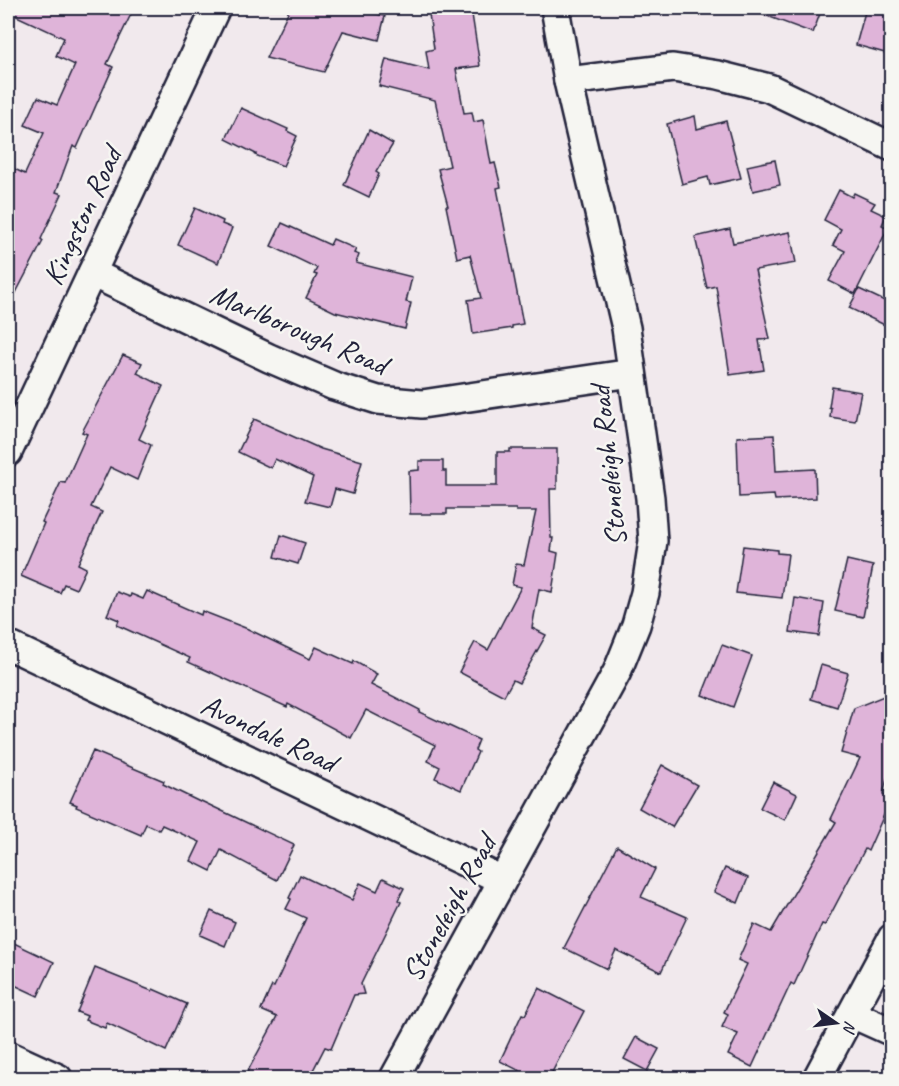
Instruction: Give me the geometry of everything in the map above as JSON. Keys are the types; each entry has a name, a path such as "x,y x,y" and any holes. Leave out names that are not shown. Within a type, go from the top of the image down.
{"street":[{"name":"Kingston Road","path":"8,452 216,8"},
{"name":"Stoneleigh Road","path":"394,1078 617,672 636,625 650,564 652,531 650,498 626,328 568,81 555,8"},
{"path":"568,81 673,68 718,75 769,88 891,147"},
{"name":"Marlborough Road","path":"92,273 269,358 334,386 378,400 422,404 632,373"},
{"name":"Avondale Road","path":"8,645 502,880"},
{"path":"817,1078 891,938"},
{"path":"852,1014 891,1032"},
{"path":"8,1055 58,1078"}],"building":[{"path":"8,8 134,8 107,64 113,67 77,148 73,146 56,192 62,194 41,239 43,241 8,308 8,166 25,174 44,133 25,125 38,97 57,105 75,65 56,56 64,38 8,12"},
{"path":"290,8 351,8 385,16 379,40 343,31 324,72 266,58"},
{"path":"436,8 471,8 480,66 456,69 464,113 472,112 474,122 483,120 491,164 495,163 501,187 497,188 523,324 512,326 512,328 473,334 468,300 481,298 470,255 457,258 446,206 448,206 438,169 450,166 435,100 379,86 386,59 429,70 426,51 434,49 429,14 437,12"},
{"path":"751,8 822,8 813,33 751,10"},
{"path":"866,8 891,8 891,32 885,53 856,45"},
{"path":"241,108 288,129 287,131 297,136 283,166 255,155 226,139"},
{"path":"695,116 697,129 726,121 741,178 710,185 708,177 682,184 667,124"},
{"path":"369,130 393,144 376,172 379,174 369,197 344,185"},
{"path":"775,160 780,185 753,191 747,166"},
{"path":"839,190 852,197 854,193 875,203 871,209 886,216 882,225 888,228 855,294 829,281 845,251 833,245 841,229 824,220"},
{"path":"195,208 223,221 222,224 232,228 218,263 178,245"},
{"path":"282,223 330,245 333,239 356,249 354,253 359,255 356,263 412,277 406,302 411,303 405,329 335,312 306,298 317,275 314,274 317,268 271,246"},
{"path":"730,229 733,243 790,232 796,263 755,270 770,339 759,340 764,370 730,375 716,286 707,288 695,237"},
{"path":"859,289 891,304 891,328 849,308"},
{"path":"123,355 142,363 137,373 163,386 139,439 151,445 137,480 110,467 91,507 102,512 78,564 86,568 76,589 64,584 60,593 21,576 44,523 42,522 61,482 65,483 87,434 82,432"},
{"path":"832,387 861,392 855,421 830,417"},
{"path":"254,419 321,449 362,461 353,494 335,489 330,507 305,501 313,477 275,459 271,468 238,452"},
{"path":"774,435 776,471 815,469 816,498 775,500 774,495 739,497 737,437"},
{"path":"510,449 557,449 557,489 550,489 551,538 553,538 551,551 558,553 552,592 539,589 532,628 546,635 519,683 513,680 504,696 459,672 475,642 488,650 521,587 512,585 516,564 524,565 536,511 447,509 447,514 410,514 409,471 419,470 419,461 443,461 446,486 497,486 497,452 510,452"},
{"path":"281,535 305,543 298,564 275,557"},
{"path":"743,546 777,550 777,553 788,554 782,598 736,593"},
{"path":"847,560 873,566 863,617 835,611"},
{"path":"147,591 201,615 202,611 248,629 310,659 316,647 353,664 354,661 377,674 371,685 420,710 419,712 479,740 475,750 478,752 461,790 435,778 440,767 428,761 435,745 366,710 351,738 288,704 287,707 188,662 190,658 117,625 119,620 107,615 117,592 143,599"},
{"path":"795,598 824,603 819,636 790,632"},
{"path":"722,645 752,656 733,707 702,695"},
{"path":"821,665 848,673 837,707 811,699"},
{"path":"891,693 891,765 883,794 891,799 868,851 865,849 825,925 822,924 794,985 791,983 752,1067 728,1055 738,1034 722,1027 728,1014 724,1012 747,964 738,960 754,924 771,932 836,822 831,819 860,758 841,753 854,708"},
{"path":"93,751 164,781 163,784 294,845 277,880 221,850 211,871 191,861 200,842 162,825 159,830 146,824 141,835 76,807 77,805 70,802"},
{"path":"662,765 697,785 672,827 639,808"},
{"path":"773,782 797,794 785,820 760,808"},
{"path":"617,846 655,869 641,897 687,917 661,972 616,950 607,969 564,948"},
{"path":"725,868 748,878 738,903 714,892"},
{"path":"300,875 352,900 360,883 377,891 383,878 404,888 398,900 401,902 361,984 364,994 354,995 331,1049 325,1047 309,1078 244,1078 277,1017 261,1010 306,918 286,909"},
{"path":"211,911 235,922 225,946 200,935"},
{"path":"8,943 13,946 14,943 54,962 38,996 8,982"},
{"path":"95,968 187,1004 166,1051 107,1023 105,1028 85,1020 87,1016 77,1012"},
{"path":"539,988 584,1011 549,1078 534,1078 500,1061 522,1014 525,1015"},
{"path":"636,1037 659,1049 647,1071 624,1059"}]}
